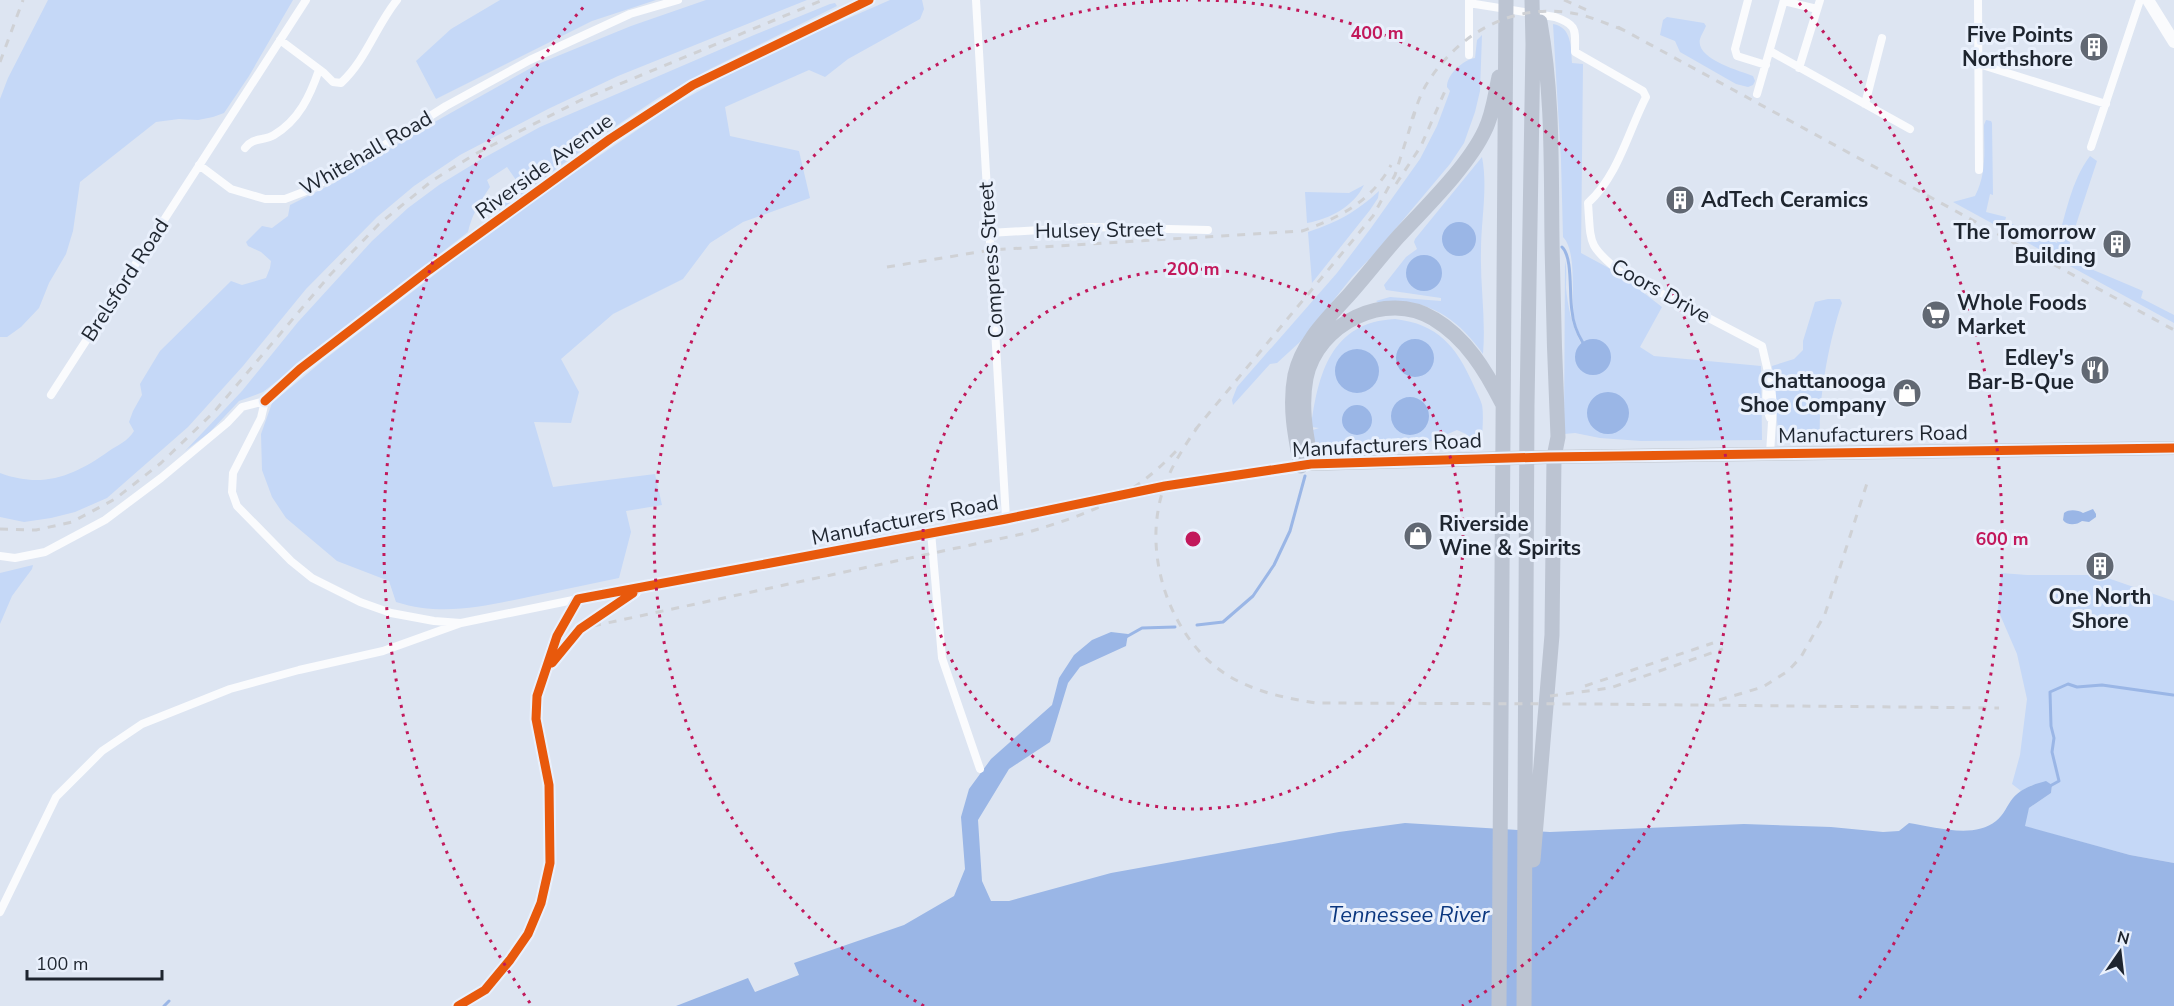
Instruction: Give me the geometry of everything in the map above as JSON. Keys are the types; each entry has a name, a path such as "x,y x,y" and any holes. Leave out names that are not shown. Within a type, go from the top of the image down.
{"highway":[{"path":"1499,1006 1506,0"},
{"path":"1524,958 1552,635 1554,457 1558,437 1552,268 1551,126 1534,0"},
{"path":"1306,465 1293,419 1293,390 1303,351 1321,326 1424,210 1474,148 1485,131 1493,106 1506,45"},
{"path":"1524,1006 1527,406 1539,46"},
{"path":"1306,465 1306,377 1318,351 1336,329 1365,312 1400,308 1436,320 1480,363 1503,406"}],"main road":[{"path":"2148,0 2174,42"},
{"name":"Manufacturers Road","path":"578,599 1006,519 1165,486 1306,465 1554,457 2174,448"},
{"path":"543,675 580,629 639,589"},
{"path":"458,1006 485,990 510,960 528,934 541,903 550,863 549,785 536,719 537,696 557,636 578,599"}],"street":[{"path":"199,165 306,0"},
{"path":"280,40 333,82 341,83 352,73 388,11 397,0"},
{"name":"Whitehall Road","path":"199,165 231,189 265,199 285,199 306,191 353,165 446,106 530,60 630,14 678,0"},
{"name":"Riverside Avenue","path":"265,401 300,369 429,270 610,139 693,86 869,0"},
{"name":"Compress Street","path":"976,0 1006,519"},
{"path":"1748,0 1735,49 1737,56 1766,65"},
{"path":"1757,94 1784,0 1819,5 1799,68"},
{"path":"1978,0 1979,170"},
{"path":"2091,147 2140,0"},
{"path":"1469,2 1469,55"},
{"name":"Coors Drive","path":"1469,2 1555,18 1572,24 1575,30 1575,52 1643,91 1646,98 1629,139 1598,194 1588,203 1591,242 1601,256 1619,271 1762,346 1771,385 1773,407 1770,453"},
{"path":"1865,104 1882,38"},
{"path":"1770,51 1910,129"},
{"path":"1979,64 2106,104"},
{"path":"245,148 252,141 273,136 297,116 311,93 319,70"},
{"name":"Brelsford Road","path":"51,395 199,165"},
{"name":"Hulsey Street","path":"989,233 1090,227 1208,230"},
{"path":"0,556 15,558 45,552 105,520 161,478 242,407 265,401"},
{"name":"Manufacturers Road","path":"265,401 261,418 233,472 232,492 237,506 291,561 312,578 360,602 391,613 434,621 461,623 578,599"},
{"path":"932,532 942,658 980,769"},
{"path":"0,912 56,797 102,751 142,724 230,689 382,651 461,623"}],"shaded area":[{"path":"48,0 293,0 249,76 224,113 198,120 179,119 156,122 80,182 73,231 66,254 49,283 39,308 21,327 7,337 0,337 0,99 8,78"},
{"path":"500,0 656,0 592,21 436,99 416,61 451,29"},
{"path":"706,0 807,0 618,76 460,155 414,186 377,217 306,289 243,366 188,427 107,498 75,512 51,518 24,522 0,517 0,473 30,480 58,477 96,460 129,437 134,431 129,422 142,395 140,384 160,351 231,281 242,285 266,278 271,261 261,252 248,246 246,242 262,226 272,228 288,216 290,205 332,184 431,124 538,64 631,26"},
{"path":"890,0 922,0 924,9 920,19 848,59 825,77 809,70 725,107 730,136 799,151 810,198 743,222 710,243 683,279 613,314 561,359 579,392 571,423 534,422 553,487 655,474 662,505 626,511 631,532 619,578 481,606 431,609 414,606 396,602 389,581 337,561 286,518 272,497 262,470 261,434 272,403 325,359 481,239 674,105 801,39"},
{"path":"835,3 837,6 710,69 658,98 601,136 492,216 500,195 516,180 507,167 487,180 490,187 474,214 468,232 263,392 239,401 210,432 185,451 242,391 298,322 372,241 408,208 439,185 540,127"},
{"path":"1667,17 1704,23 1706,26 1700,39 1700,46 1704,53 1720,63 1753,76 1755,81 1753,85 1748,87 1736,84 1680,52 1675,41 1660,35 1663,20"},
{"path":"1553,24 1564,29 1567,34 1571,45 1572,63 1583,64 1581,253 1618,273 1662,307 1640,347 1654,356 1761,366 1762,440 1641,441 1600,438 1575,433 1564,434 1565,261 1566,288 1571,317 1581,343 1584,342 1575,319 1572,263 1563,237"},
{"path":"1482,35 1480,91 1475,112 1464,143 1450,164 1352,277 1301,341 1277,363 1270,364 1233,405 1232,400 1237,387 1337,273 1420,159 1437,126 1450,91 1447,87 1450,77 1461,65 1475,58 1477,40"},
{"path":"1986,120 1992,123 1993,195 1990,194 1986,212 2006,217 2005,221 2057,243 2078,176 2090,156 2097,161 2065,258 2143,291 2141,298 2174,315 2174,323 1953,202 1975,196 1979,187 1983,170"},
{"path":"1482,157 1484,168 1481,251 1483,354 1463,330 1438,312 1411,303 1395,301 1379,303 1376,301 1390,297 1441,301 1441,298 1386,290 1384,285 1406,257 1417,249 1415,239"},
{"path":"1364,185 1348,205 1333,215 1307,223 1305,192 1349,193"},
{"path":"1379,191 1378,198 1370,210 1312,283 1308,232 1346,216"},
{"path":"1840,299 1842,303 1825,370 1820,438 1781,438 1778,431 1772,366 1794,359 1803,350 1803,341 1815,302"},
{"path":"1395,319 1423,326 1434,332 1444,339 1460,359 1482,405 1482,443 1471,441 1466,434 1457,430 1429,442 1426,450 1330,452 1319,447 1319,442 1314,442 1313,430 1319,428 1311,427 1314,407 1324,370 1332,354 1342,341 1356,330 1373,322"},
{"path":"33,565 12,596 0,624 0,573"},
{"path":"2001,573 2099,575 2174,601 2174,863 2130,855 2023,826 2029,808 2051,793 2052,785 2032,785 2021,791 2012,784 2020,755 2027,699 2017,654 1998,610"}],"water":[{"path":"1459,222 1471,227 1476,239 1471,251 1459,256 1447,251 1442,239 1447,227"},
{"path":"1424,255 1437,260 1442,273 1437,286 1424,291 1411,286 1406,273 1411,260"},
{"path":"1415,339 1429,344 1434,358 1429,372 1415,377 1401,372 1396,358 1401,344"},
{"path":"1593,339 1606,344 1611,357 1606,370 1593,375 1580,370 1575,357 1580,344"},
{"path":"1357,349 1372,356 1379,371 1372,386 1357,393 1342,386 1335,371 1342,356"},
{"path":"1608,392 1623,398 1629,413 1623,428 1608,434 1593,428 1587,413 1593,398"},
{"path":"1410,397 1423,403 1429,416 1423,429 1410,435 1397,429 1391,416 1397,403"},
{"path":"1357,405 1363,406 1371,414 1371,426 1363,434 1357,435 1351,434 1343,426 1342,420 1343,414 1351,406"},
{"path":"2093,509 2096,517 2089,522 2082,521 2072,524 2063,520 2066,512 2074,510 2083,513"},
{"name":"Tennessee River","path":"1111,632 1128,634 1126,646 1080,667 1068,683 1050,742 1009,769 978,820 982,881 991,901 1009,901 1111,873 1339,832 1405,823 1550,832 1744,824 1831,827 1883,832 1899,831 1909,823 1966,831 1987,826 1996,821 2020,792 2046,781 2052,785 2051,793 2029,808 2025,826 2130,855 2174,863 2174,1006 676,1006 748,978 755,992 799,975 794,963 904,925 954,896 965,869 961,817 969,789 991,759 1052,705 1059,678 1074,655 1092,640"}],"waterway":[{"path":"1562,247 1568,259 1573,320 1583,343"},
{"path":"1197,625 1223,622 1253,596 1274,565 1290,531 1305,476"},
{"path":"1126,637 1142,628 1175,627"},
{"path":"2050,786 2059,781 2052,752 2054,738 2051,726 2050,692 2068,684 2077,687 2102,685 2173,695"},
{"path":"164,1006 169,1001"}],"railway":[{"path":"0,62 23,0"},
{"path":"0,529 36,530 72,522 115,499 161,463 214,412 330,275 379,224 433,180 477,153 581,100 823,0"},
{"path":"1564,0 1589,11"},
{"path":"1412,119 1424,89 1440,66 1473,35 1493,24 1513,16 1558,11 1582,15 1626,31"},
{"path":"1618,27 2174,330"},
{"path":"1396,184 1421,146 1445,91"},
{"path":"1195,430 1373,216 1395,175 1415,112"},
{"path":"887,267 991,250 1302,231 1353,207 1374,189 1391,165"},
{"path":"1199,425 1174,465 1160,499 1156,536 1163,586 1185,633 1201,653 1220,670 1260,690 1316,703 1999,708"},
{"path":"593,626 1022,534 1067,520 1106,504 1142,482 1177,450"},
{"path":"1719,700 1763,687 1788,671 1801,657 1825,614 1869,477"},
{"path":"1585,686 1713,643"},
{"path":"1550,696 1610,688 1723,649"}],"cycle path":[{"path":"265,401 300,369 429,270 610,139 693,85 869,0"},
{"path":"458,1006 485,990 510,960 528,934 541,903 550,863 549,785 536,719 537,696 557,636 578,599 1006,519 1165,486 1311,464 1547,457 2174,448"},
{"path":"552,663 580,629 633,593"}],"place":[{"name":"Five Points Northshore","path":"2094,47"},
{"name":"AdTech Ceramics","path":"1680,200"},
{"name":"The Tomorrow Building","path":"2117,244"},
{"name":"Whole Foods Market","path":"1936,315"},
{"name":"Edley's Bar-B-Que","path":"2095,370"},
{"name":"Chattanooga Shoe Company","path":"1907,393"},
{"name":"Riverside Wine & Spirits","path":"1418,536"},
{"name":"One North Shore","path":"2100,566"}]}
